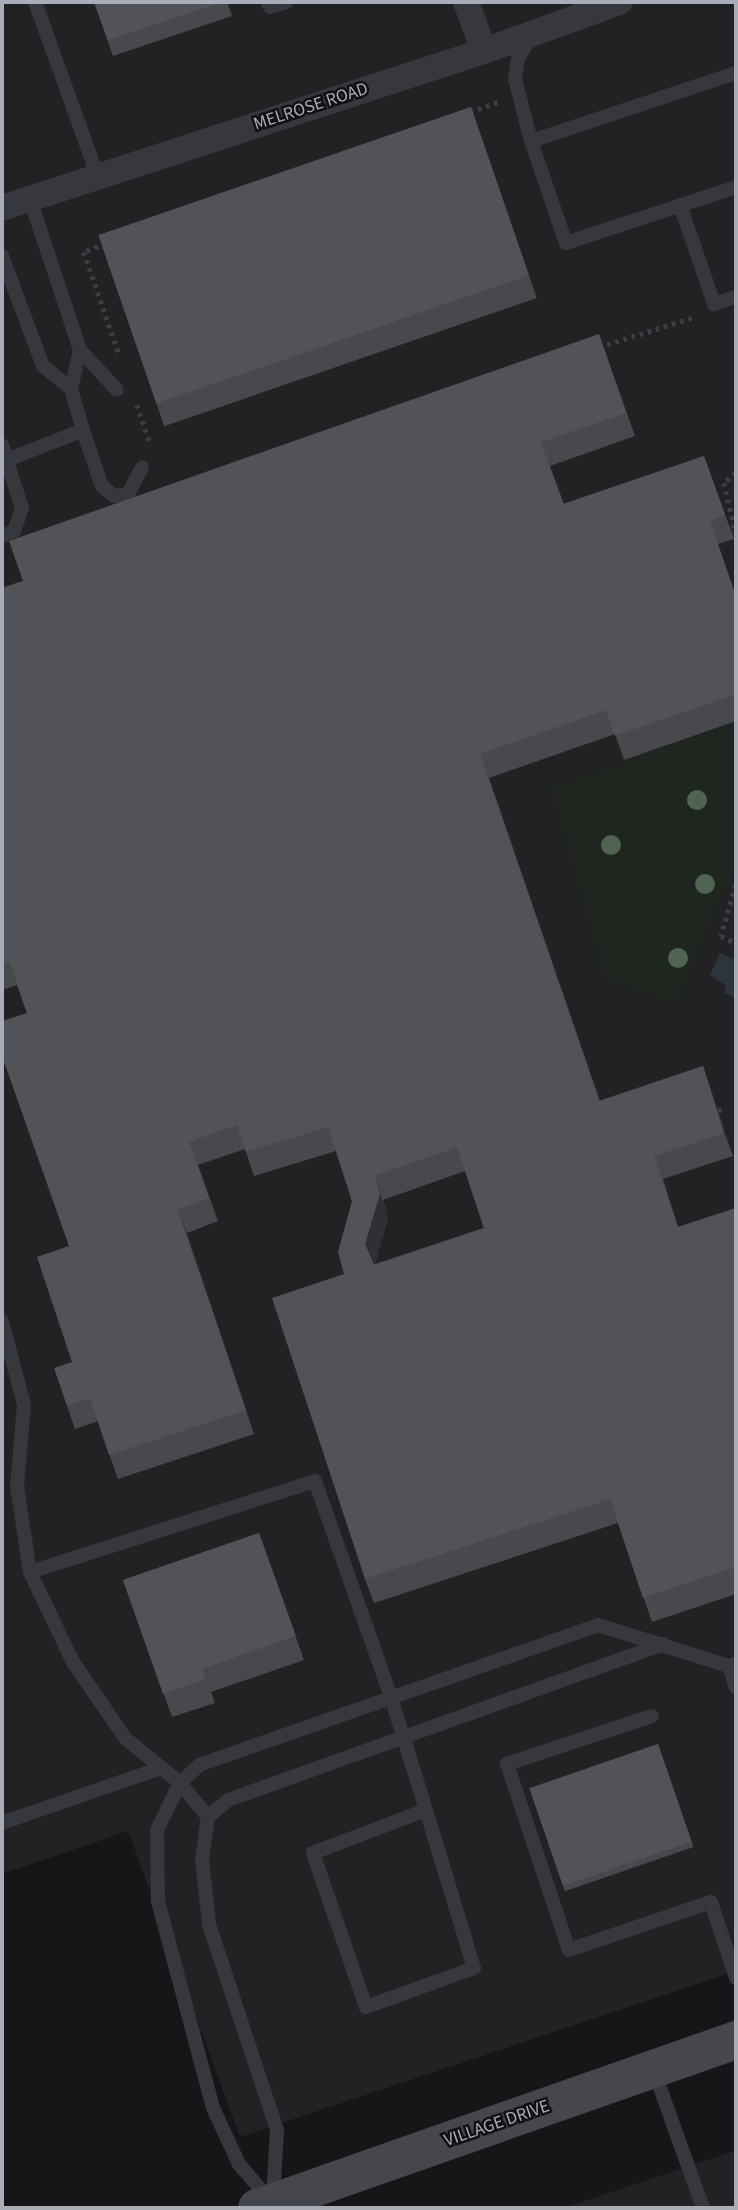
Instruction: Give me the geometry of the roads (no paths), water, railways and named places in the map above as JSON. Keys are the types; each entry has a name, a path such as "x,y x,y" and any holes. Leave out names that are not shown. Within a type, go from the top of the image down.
{"main road":[{"name":"VILLAGE DRIVE","path":"268,2207 736,2040"}],"street":[{"path":"466,2 484,51"},
{"name":"MELROSE ROAD","path":"2,208 484,51 619,2"}],"lane":[{"path":"35,2 97,177"},
{"path":"268,2 270,7 286,2"},
{"path":"535,31 518,58 516,96 566,243 736,187"},
{"path":"531,141 736,73"},
{"path":"30,199 80,350 117,390"},
{"path":"680,205 714,304 736,297"},
{"path":"2,256 43,366 71,389"},
{"path":"80,350 71,389 102,486 114,496 128,494 142,468"},
{"path":"7,460 83,430"},
{"path":"2,445 22,508 14,531 2,536"},
{"path":"2,1321 24,1405 17,1486 30,1572 73,1662 125,1738 180,1783 208,1817"},
{"path":"30,1572 315,1481 391,1698 403,1739 426,1810 474,1968 366,2007 313,1853 426,1810"},
{"path":"2,1491 17,1486"},
{"path":"268,2207 239,2164 213,2108 158,1902 157,1830 180,1783 199,1765 598,1625 733,1665 736,1688"},
{"path":"268,2207 277,2130 209,1924 202,1859 208,1817 228,1800 664,1644"},
{"path":"652,1716 507,1764 569,1950 711,1902 736,1978"},
{"path":"2,1823 161,1768"},
{"path":"653,2069 703,2208"}]}
